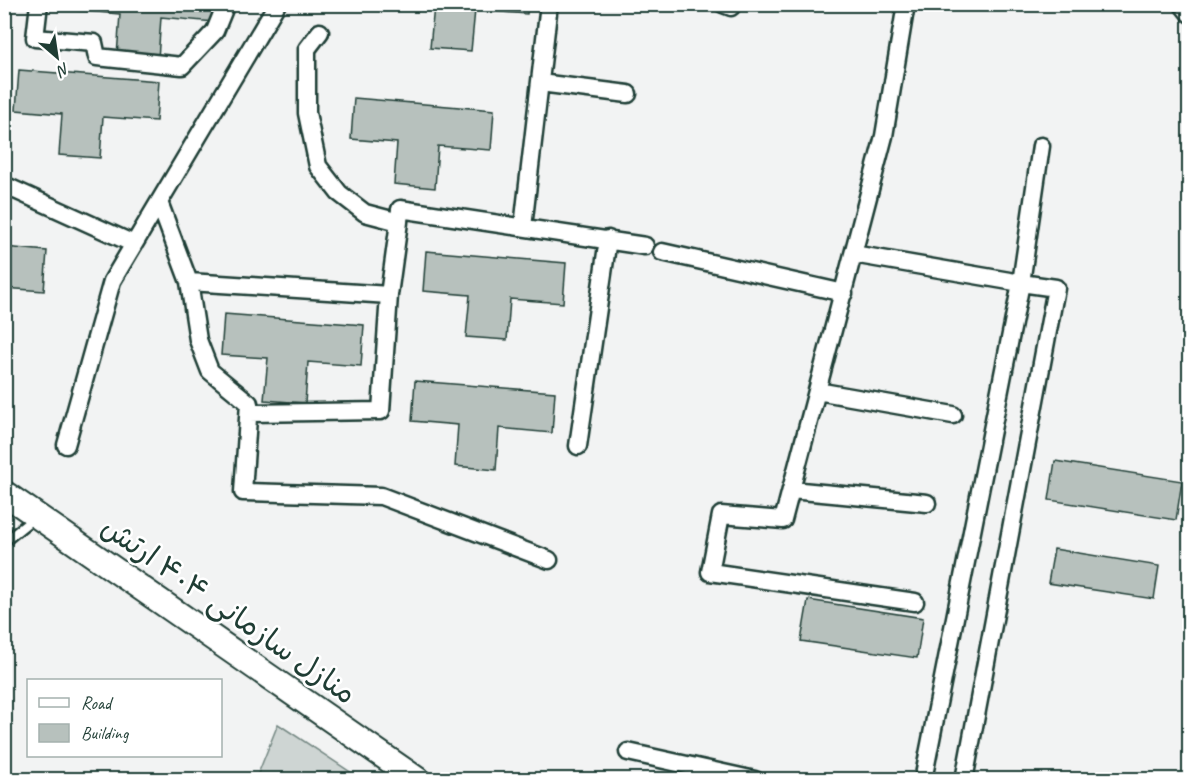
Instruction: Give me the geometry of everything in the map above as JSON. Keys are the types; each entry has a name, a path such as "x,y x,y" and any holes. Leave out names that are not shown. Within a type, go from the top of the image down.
{"street":[{"path":"39,4 35,38 94,43 97,57 182,66 215,31 226,4"},
{"path":"66,445 112,280 276,4"},
{"path":"523,227 549,4"},
{"path":"906,4 884,136 783,520 721,515 710,572 915,602"},
{"path":"1182,4 1190,14"},
{"path":"320,32 307,49 307,113 318,166 339,193 365,213 399,222"},
{"path":"540,83 628,94"},
{"path":"923,780 1021,283 1041,146"},
{"path":"4,185 134,244"},
{"path":"159,202 189,282 198,340 210,371 249,403 243,492 381,496 549,560"},
{"path":"249,413 381,411 388,295 400,209 645,246"},
{"path":"578,446 609,239"},
{"path":"662,252 844,293"},
{"path":"853,254 1056,288 964,780"},
{"path":"189,282 388,295"},
{"path":"817,391 953,415"},
{"path":"791,490 927,503"},
{"name":"منازل سازمانی ۴۰۴ ارتش","path":"4,493 418,780"},
{"path":"628,752 755,780"}],"lane":[{"path":"4,542 38,515"}],"shaded area":[{"path":"278,724 361,779 256,779"}],"building":[{"path":"74,4 215,4 214,22 161,17 158,59 117,56 120,14 74,10"},
{"path":"415,4 528,4 527,14 475,10 471,51 430,48 434,6"},
{"path":"19,70 159,81 156,121 103,117 100,158 59,155 62,114 16,110"},
{"path":"354,98 494,110 491,150 438,146 435,188 394,184 397,143 351,139"},
{"path":"4,247 47,251 44,291 4,288"},
{"path":"426,251 566,263 563,303 510,299 507,340 466,337 470,295 423,291"},
{"path":"224,314 364,325 361,366 308,362 305,403 264,400 268,358 221,355"},
{"path":"415,381 555,392 552,433 499,428 496,470 455,466 458,425 412,421"},
{"path":"1055,461 1182,481 1176,520 1049,500"},
{"path":"1054,549 1159,566 1154,599 1048,583"},
{"path":"808,600 923,618 917,658 801,641"}]}
